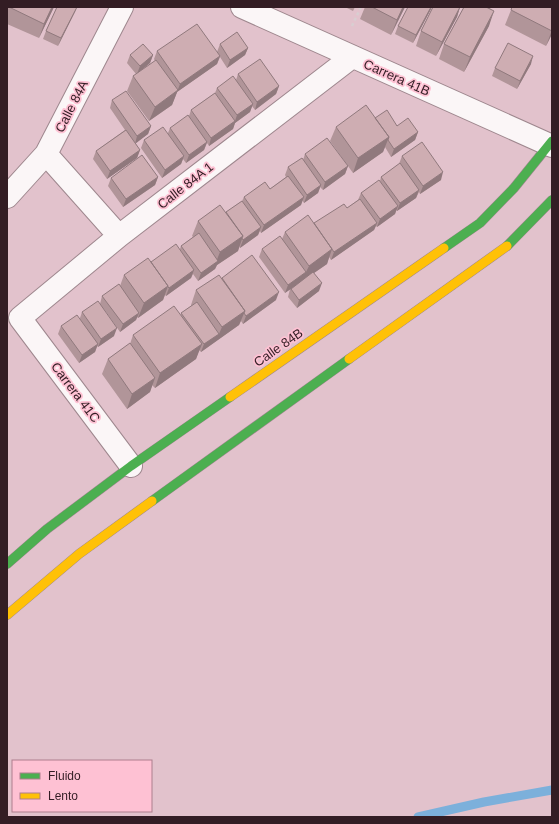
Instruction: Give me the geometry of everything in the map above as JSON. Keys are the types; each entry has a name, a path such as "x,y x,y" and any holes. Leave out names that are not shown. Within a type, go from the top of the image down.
{"street":[{"name":"Calle 84A","path":"7,197 46,154 122,7"},
{"name":"Carrera 41B","path":"242,7 551,144"},
{"name":"Calle 84A 1","path":"20,318 119,236 352,56"},
{"name":"Calle 84B","path":"7,564 47,529 131,466 480,223 514,188 551,144"},
{"path":"46,154 119,236"},
{"path":"7,615 79,554 507,246 552,200"},
{"name":"Carrera 41C","path":"20,318 131,466"}],"building":[{"path":"9,7 52,7 44,24"},
{"path":"57,7 77,7 61,38 46,31"},
{"path":"372,7 403,7 397,20"},
{"path":"408,7 431,7 416,35 398,26"},
{"path":"433,7 460,7 442,42 421,31"},
{"path":"464,7 486,7 494,11 470,57 444,44"},
{"path":"512,7 552,7 552,31 511,10"},
{"path":"197,24 220,56 180,84 157,51"},
{"path":"237,32 248,48 230,60 220,44"},
{"path":"508,43 533,56 520,81 495,68"},
{"path":"143,44 153,55 140,66 130,55"},
{"path":"260,59 279,86 257,102 238,74"},
{"path":"156,60 178,90 155,107 133,76"},
{"path":"233,76 253,104 237,115 217,88"},
{"path":"126,91 151,126 137,136 112,100"},
{"path":"215,93 235,121 211,138 191,110"},
{"path":"366,105 389,137 358,158 336,127"},
{"path":"387,110 397,126 408,118 418,132 394,149 388,140 389,137 375,118"},
{"path":"188,115 207,142 189,155 170,128"},
{"path":"163,127 184,156 165,170 144,140"},
{"path":"126,130 140,150 110,171 96,151"},
{"path":"327,138 348,166 325,182 305,154"},
{"path":"422,142 443,172 423,186 402,156"},
{"path":"142,155 158,177 126,199 111,178"},
{"path":"302,158 321,185 307,195 288,167"},
{"path":"400,163 419,190 400,203 381,177"},
{"path":"288,176 304,197 264,225 244,197 265,182 270,189"},
{"path":"379,180 398,206 380,219 361,193"},
{"path":"360,199 377,223 334,252 314,223 344,204 347,208"},
{"path":"242,201 261,227 243,240 243,236 226,212"},
{"path":"220,205 243,236 220,252 198,221"},
{"path":"308,215 332,249 309,266 285,232"},
{"path":"199,233 218,261 201,273 181,246"},
{"path":"280,236 306,272 288,285 262,249"},
{"path":"176,244 194,270 169,288 151,262"},
{"path":"252,255 279,292 246,316 244,313 245,311 222,278"},
{"path":"148,258 168,286 144,303 124,275"},
{"path":"313,272 322,283 299,300 291,289"},
{"path":"219,275 245,311 222,327 196,290"},
{"path":"119,284 139,313 123,324 102,296"},
{"path":"98,301 117,328 101,339 82,312"},
{"path":"197,302 219,334 204,344 181,313"},
{"path":"174,306 202,344 160,373 133,335"},
{"path":"77,315 98,344 82,355 61,326"},
{"path":"130,343 155,378 132,394 108,359"}],"waterway":[{"path":"418,817 484,802 552,790"}],"traffic: fast":[{"path":"444,248 480,223 514,188 552,141"},
{"path":"507,246 552,200"},
{"path":"152,501 349,359"},
{"path":"7,564 47,529 131,466 230,397"}],"traffic: slow":[{"path":"349,359 507,246"},
{"path":"230,397 444,248"},
{"path":"7,615 79,554 152,501"}]}
